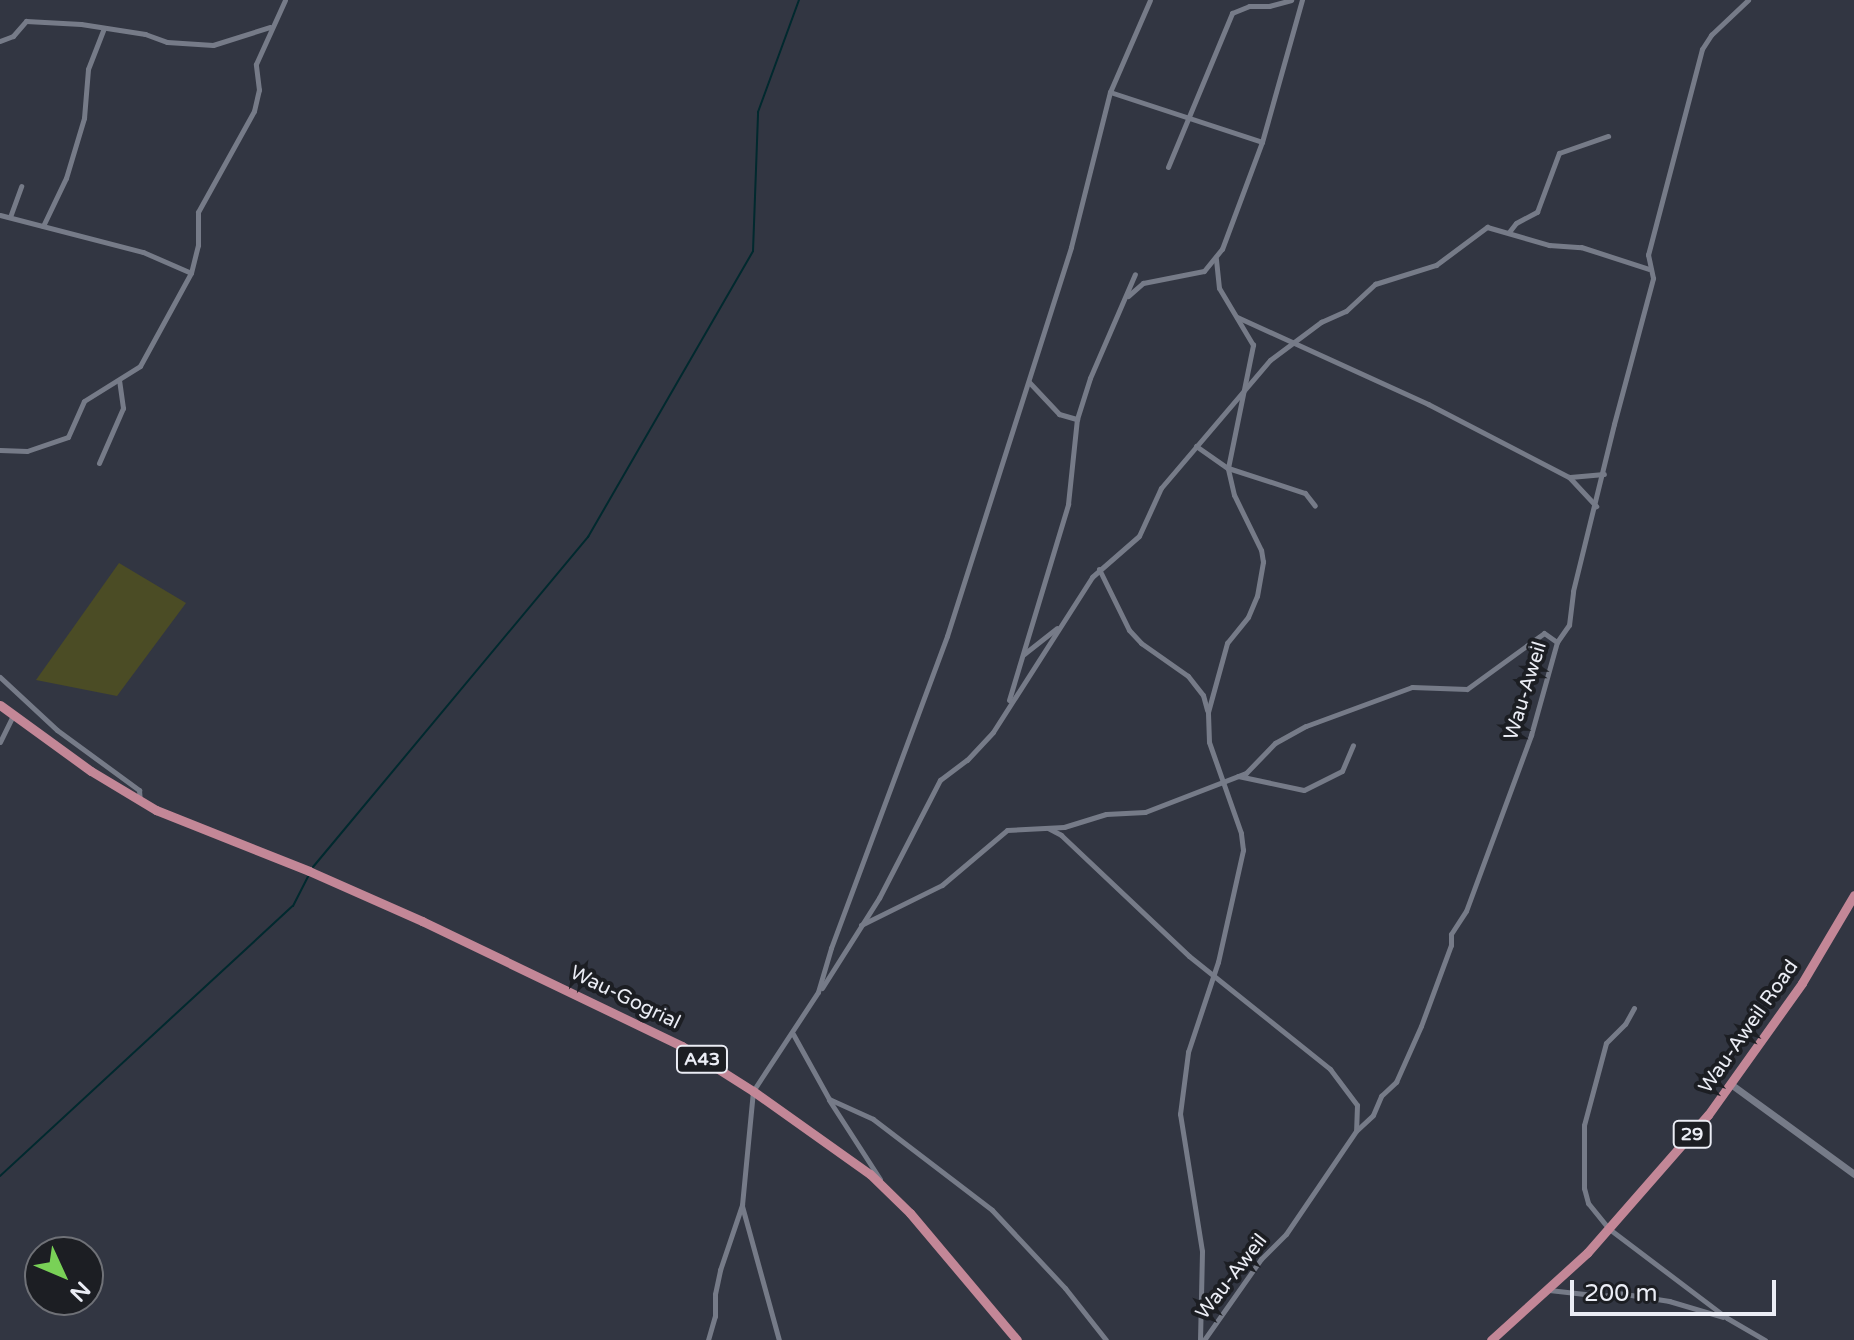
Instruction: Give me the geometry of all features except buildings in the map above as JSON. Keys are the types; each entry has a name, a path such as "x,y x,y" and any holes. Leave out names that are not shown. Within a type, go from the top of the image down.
{"main road":[{"name":"A43","path":"0,705 79,763 140,801"},
{"name":"Wau-Gogrial","path":"140,801 175,819 313,872 624,1015 753,1091 883,1185 1017,1340"},
{"name":"Wau-Aweil Road","path":"1491,1340 1548,1290 1647,1187 1732,1085 1819,958 1854,895"}],"street":[{"path":"0,450 27,451 60,441 74,426 84,401 140,366 191,273 198,245 198,212 254,111 259,90 256,64 270,27 283,10 285,0"},
{"path":"818,992 831,948 947,636 1071,247 1110,92 1150,0"},
{"path":"1168,167 1232,13 1249,6 1269,6 1291,0"},
{"path":"1125,300 1143,283 1195,275 1216,258 1227,238 1262,142 1302,0"},
{"name":"Wau-Aweil","path":"1202,1340 1261,1259 1286,1234 1356,1131 1373,1115 1381,1096 1396,1082 1421,1026 1451,945 1451,934 1466,911 1531,735 1557,642 1569,625 1573,591 1653,278 1648,255 1702,49 1711,35 1748,0"},
{"path":"0,41 13,36 26,21 104,28 145,34 167,42 213,45 270,27"},
{"path":"43,226 66,178 84,118 88,69 104,28"},
{"path":"1110,92 1262,142"},
{"path":"1509,232 1516,223 1537,212 1559,153 1608,136"},
{"path":"10,217 21,186"},
{"path":"0,215 143,252 191,273"},
{"path":"1023,655 1058,627 1099,569 1139,536 1157,494 1221,420 1247,383 1294,342 1321,322 1346,311 1375,284 1436,265 1487,227 1549,245 1581,247 1650,269"},
{"path":"1208,712 1227,643 1248,617 1257,596 1263,562 1261,550 1234,495 1228,468 1253,345 1219,288 1216,258"},
{"path":"1006,709 1068,504 1077,419 1090,378 1135,274"},
{"path":"1236,316 1428,404 1569,477 1596,506"},
{"path":"99,463 123,408 119,381"},
{"path":"1028,381 1059,414 1077,419"},
{"path":"1196,446 1228,468 1305,493 1315,506"},
{"path":"1569,477 1604,474"},
{"path":"1099,569 1129,630 1141,643 1188,676 1203,695 1208,712 1209,742 1241,833 1243,850 1213,976 1188,1052 1180,1114 1202,1251 1202,1340"},
{"path":"708,1340 715,1316 720,1270 742,1205 753,1091 838,966 888,881 900,850 940,780 980,747 1053,642 1058,627"},
{"path":"860,926 942,885 1007,830 1079,824 1106,814 1145,812 1233,775 1246,773 1275,743 1306,726 1412,687 1467,689 1544,633 1557,642"},
{"path":"0,677 57,730 139,790 140,801"},
{"path":"0,742 13,715"},
{"path":"1233,775 1304,790 1342,771 1353,745"},
{"path":"1047,828 1061,835 1213,976 1339,1079 1357,1105 1356,1131"},
{"path":"1634,1008 1625,1024 1606,1043 1584,1125 1584,1188 1597,1217 1608,1228 1727,1318 1765,1340"},
{"path":"793,1034 883,1185"},
{"path":"1732,1085 1854,1174"},
{"path":"829,1099 873,1119 992,1210 1065,1288 1106,1340"},
{"path":"742,1205 779,1340"},
{"path":"1548,1290 1603,1296 1618,1293 1669,1301 1727,1318"}],"shaded area":[{"path":"119,563 186,603 117,696 36,680"}],"waterway":[{"path":"313,867 588,537 753,251 758,112 799,0"},
{"path":"0,1176 293,906 308,876"}]}
